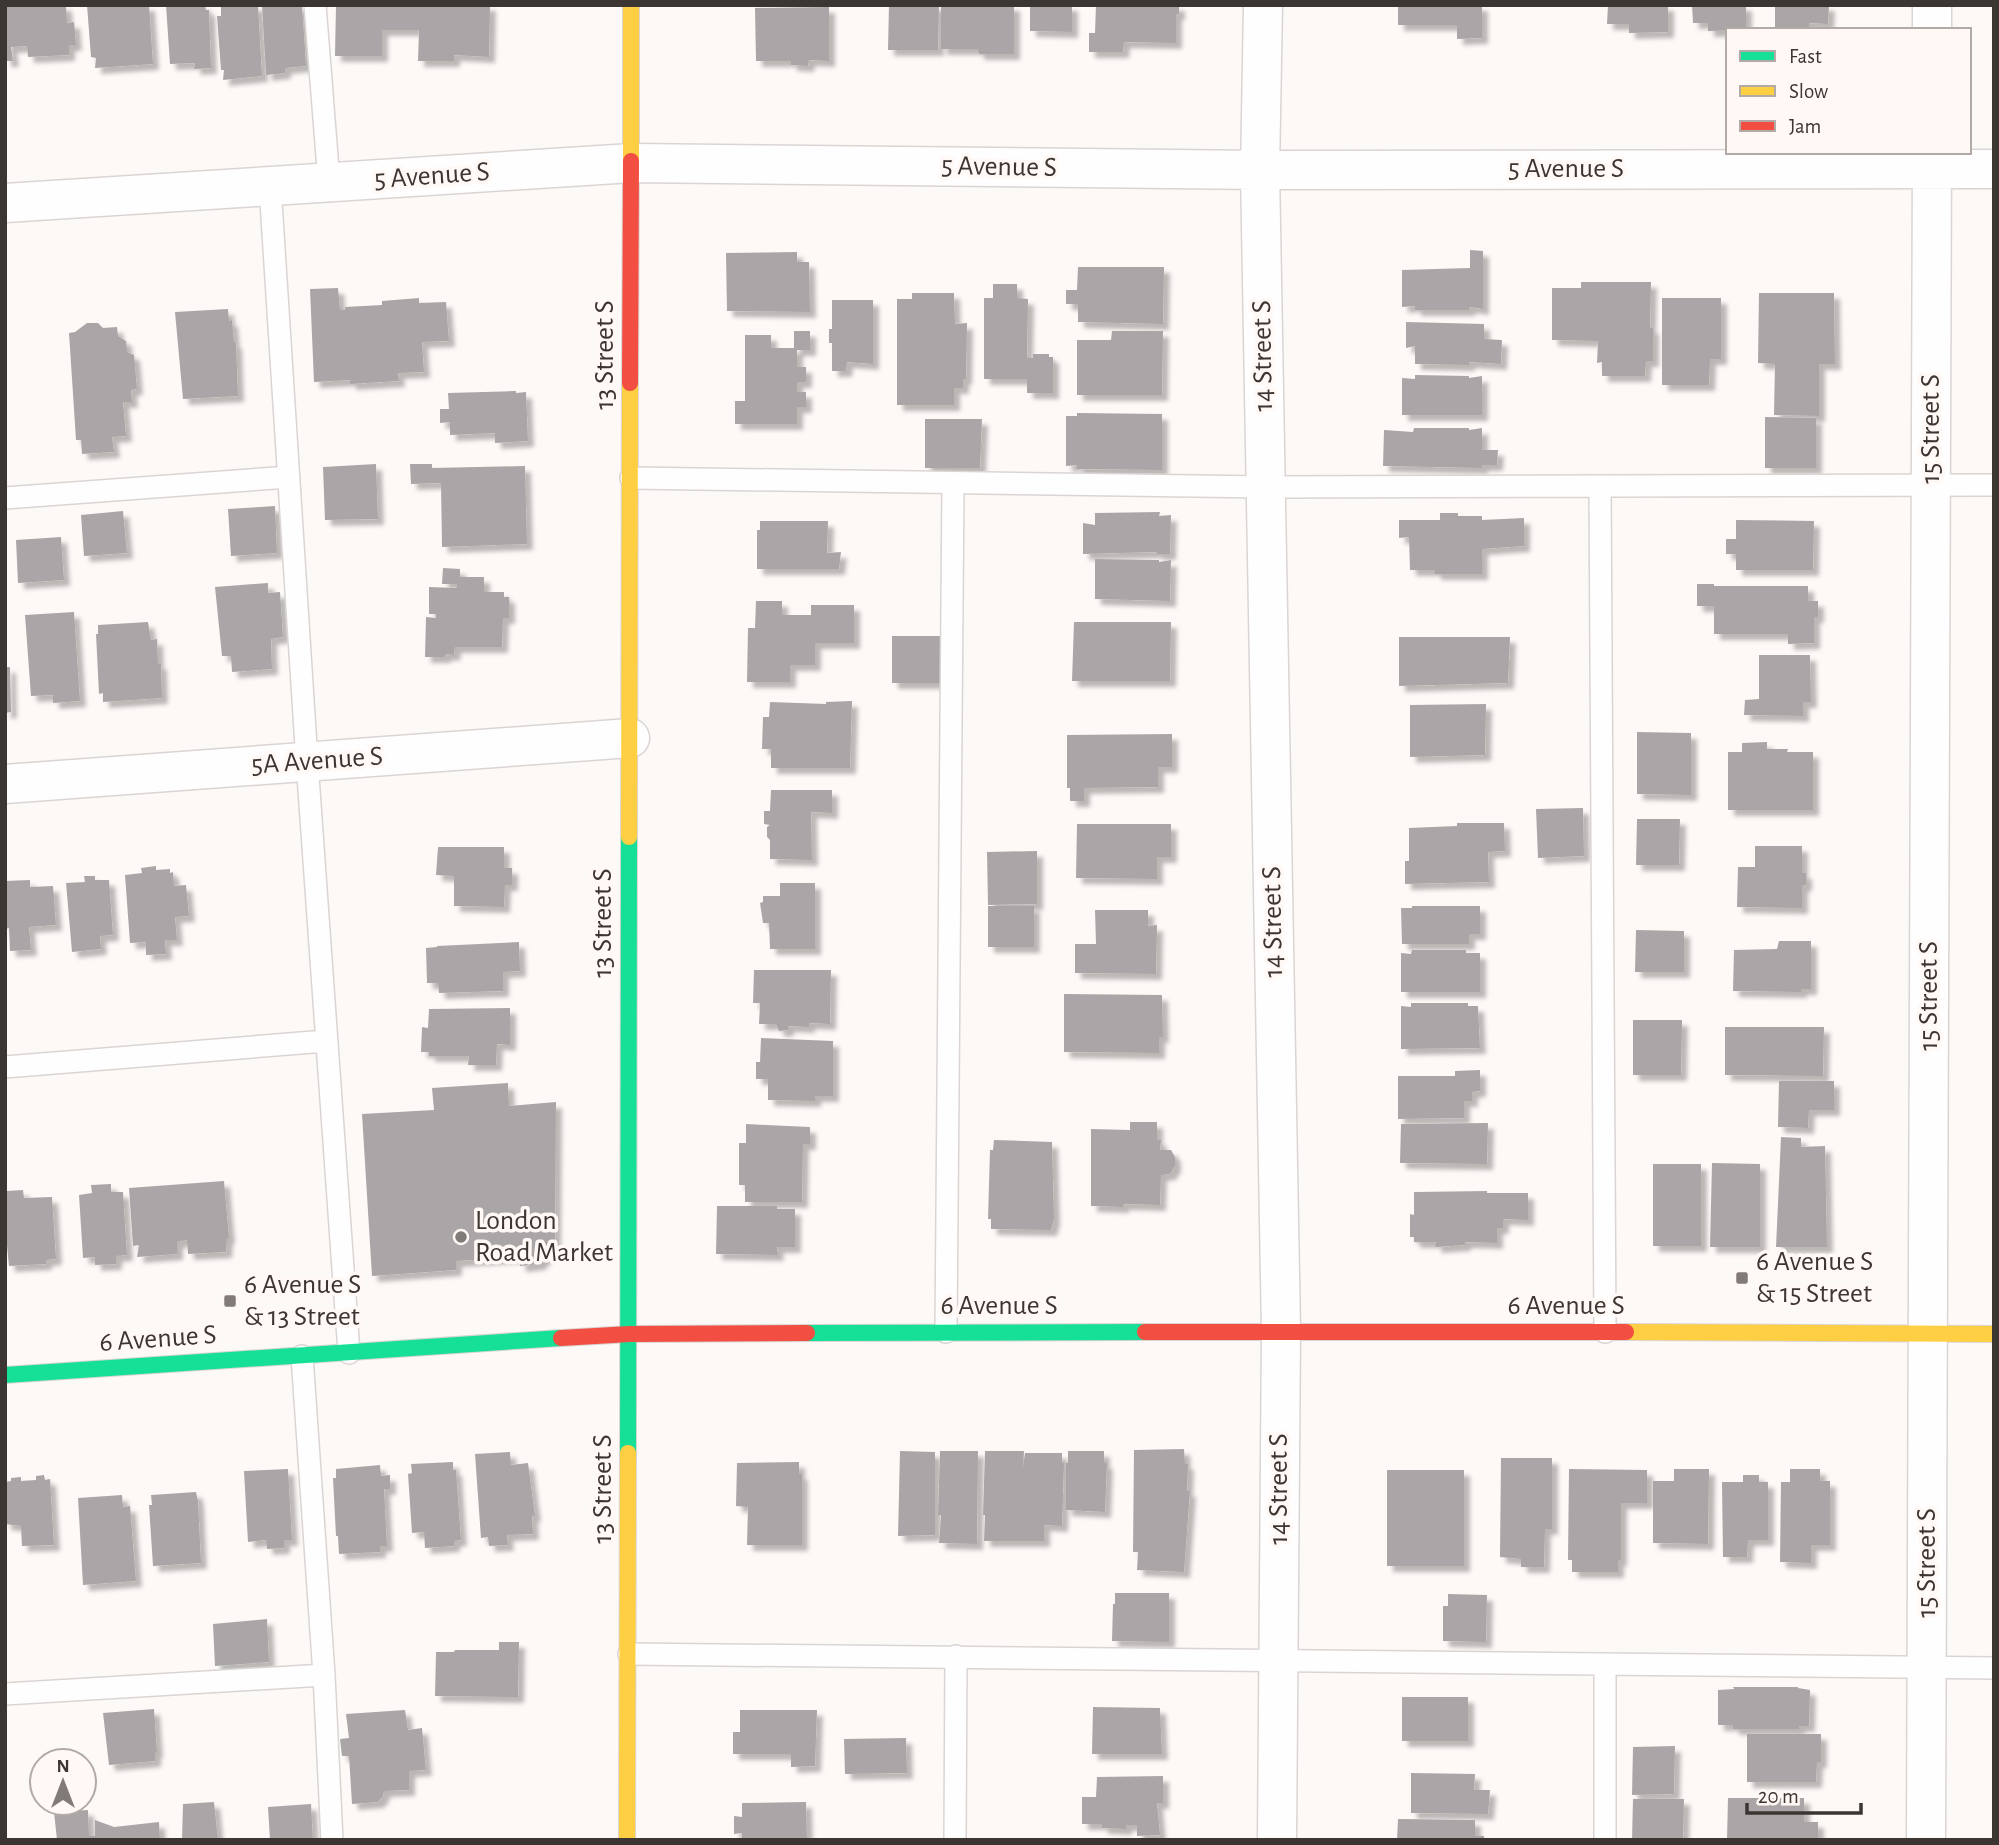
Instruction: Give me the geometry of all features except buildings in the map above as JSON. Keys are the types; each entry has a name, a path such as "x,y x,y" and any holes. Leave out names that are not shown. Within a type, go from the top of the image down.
{"main road":[{"name":"13 Street S","path":"627,1840 631,5"},
{"name":"6 Avenue S","path":"5,1375 630,1334 1280,1331 1994,1334"}],"street":[{"name":"14 Street S","path":"1263,5 1259,170 1280,1331 1277,1840"},
{"path":"1932,28 1933,5"},
{"name":"5 Avenue S","path":"5,203 632,163 1259,170 1932,160 1994,169"},
{"name":"15 Street S","path":"1926,1840 1932,160"},
{"name":"5A Avenue S","path":"5,784 629,738"}],"lane":[{"path":"315,5 328,182"},
{"path":"270,186 349,1353"},
{"path":"5,498 289,477"},
{"path":"631,478 1265,487 1994,485"},
{"path":"946,1332 953,483"},
{"path":"1600,486 1605,1332"},
{"path":"5,1067 327,1041"},
{"path":"302,1356 324,1675 332,1840"},
{"path":"629,1654 1994,1668"},
{"path":"955,1840 956,1656"},
{"path":"1605,1664 1605,1840"},
{"path":"5,1694 324,1675"}],"traffic: fast":[{"path":"628,1453 629,837"},
{"path":"807,1333 1145,1332"},
{"path":"5,1375 561,1338"}],"traffic: slow":[{"path":"631,5 631,161"},
{"path":"629,837 630,383"},
{"path":"1626,1332 1994,1334"},
{"path":"627,1840 628,1453"}],"traffic: jam":[{"path":"630,383 631,161"},
{"path":"1145,1332 1626,1332"},
{"path":"561,1338 630,1334 807,1333"}],"place":[{"name":"London Road Market","path":"461,1237"},
{"name":"6 Avenue S & 15 Street","path":"1742,1278"},
{"name":"6 Avenue S & 13 Street","path":"230,1301"}]}
